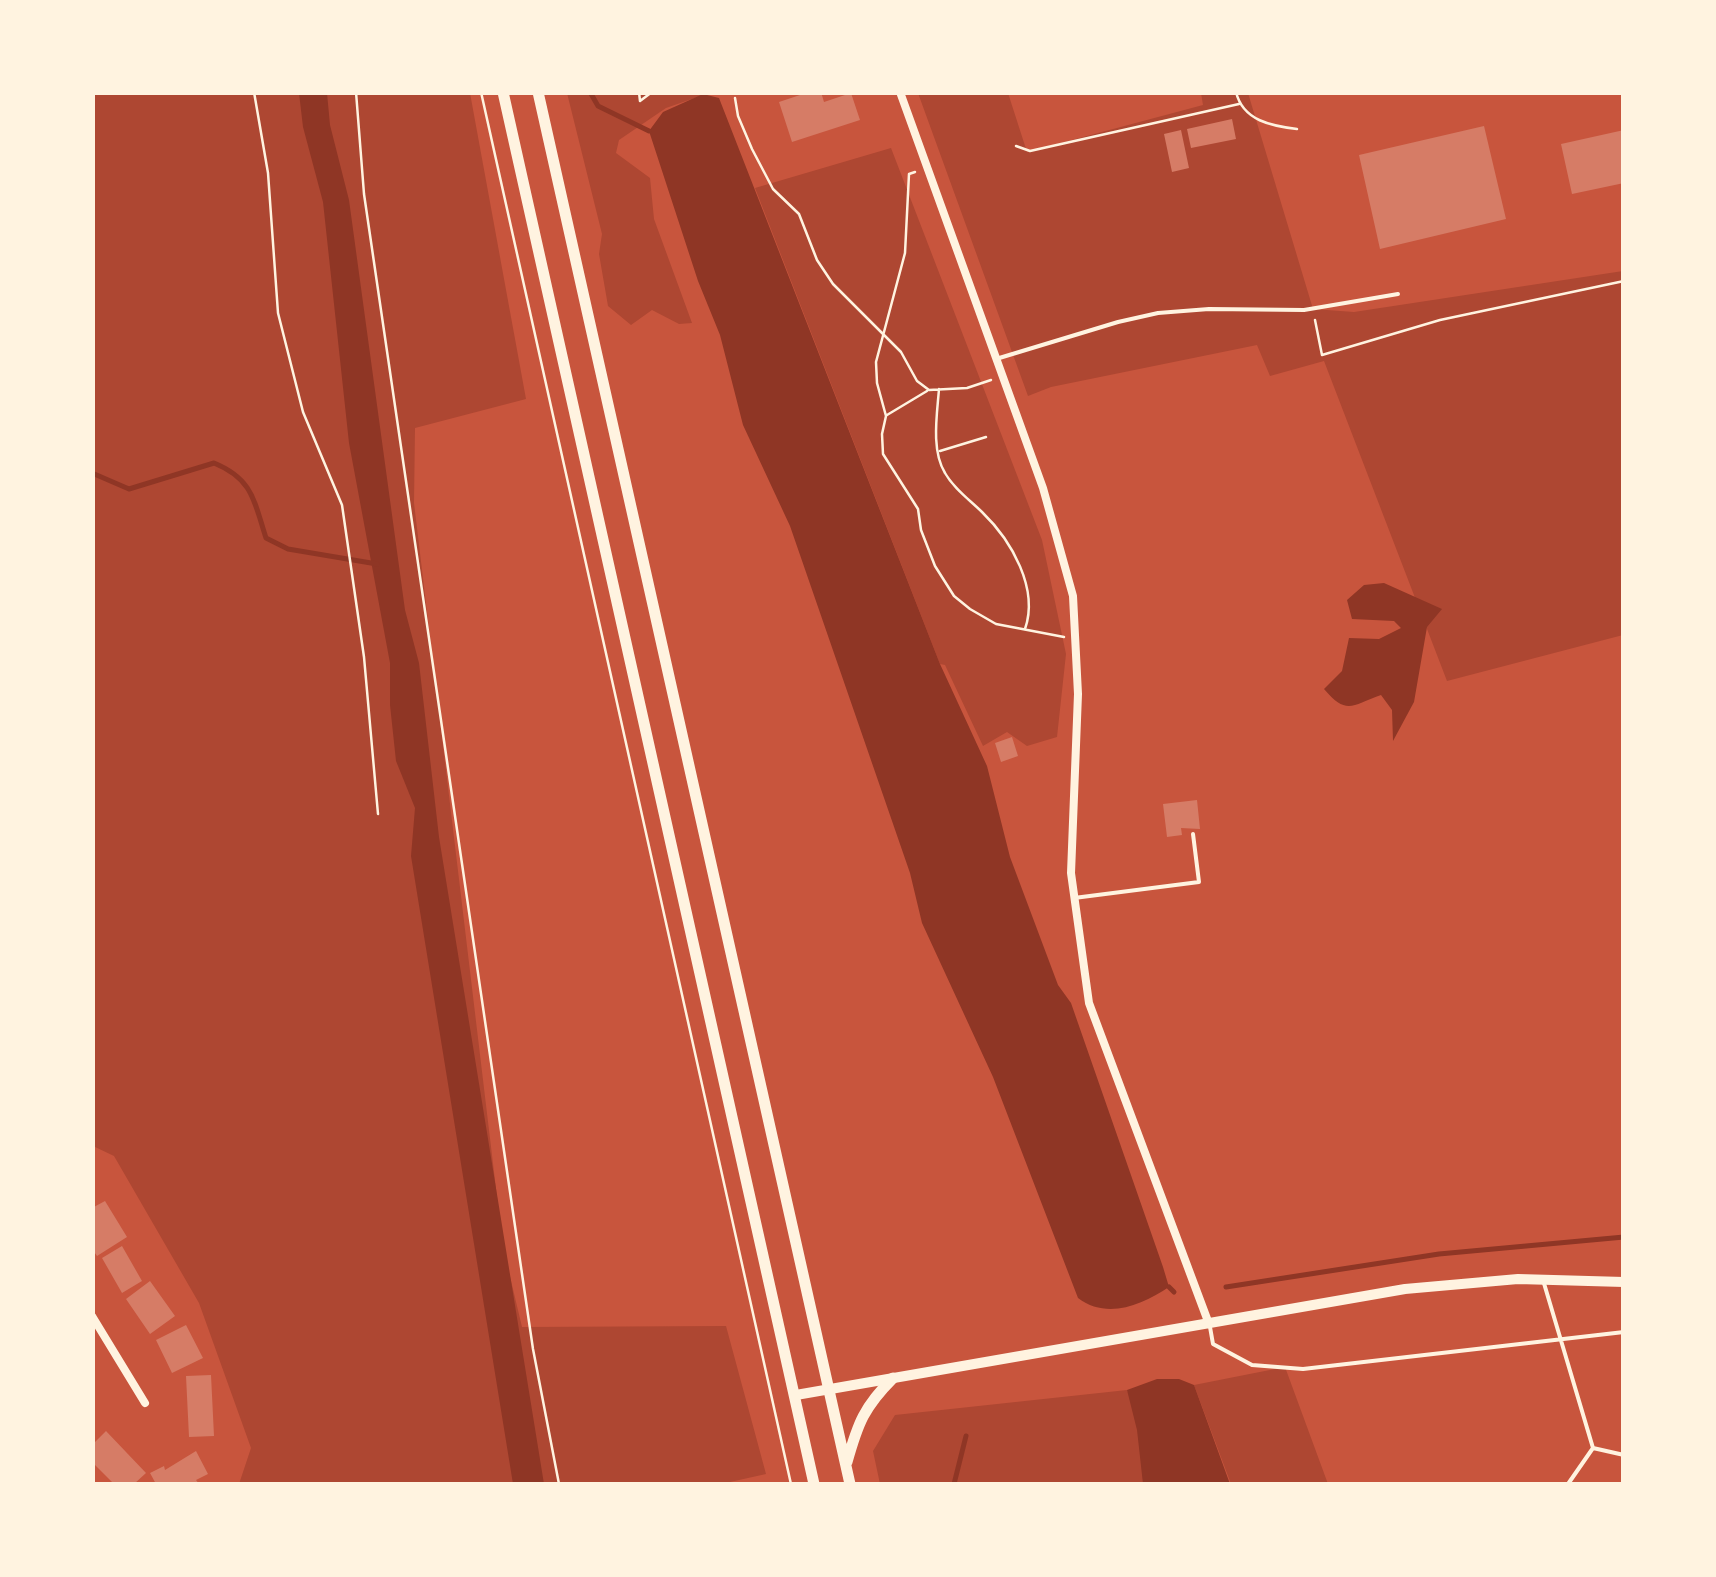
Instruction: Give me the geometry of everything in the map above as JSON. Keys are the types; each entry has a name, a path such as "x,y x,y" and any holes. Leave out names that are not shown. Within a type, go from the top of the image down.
{"main road":[{"path":"503,92 814,1484"},
{"path":"538,92 850,1484"},
{"path":"796,1396 1405,1289 1543,1280 1624,1282"},
{"path":"846,1466 859,1418 893,1378"}],"street":[{"path":"900,92 1062,550 1073,596 1078,694 1072,822 1074,898 1089,1003 1209,1324"},
{"path":"92,1316 145,1403"}],"lane":[{"path":"996,359 1158,313 1313,309 1398,294"},
{"path":"1074,898 1199,882 1193,834"},
{"path":"1543,1280 1592,1448"},
{"path":"1209,1324 1213,1344 1252,1365 1304,1369 1624,1332"},
{"path":"1592,1448 1624,1456"},
{"path":"1568,1484 1592,1448"}],"path":[{"path":"254,92 268,173 278,314 302,412 342,505 364,658 378,814"},
{"path":"356,92 364,194 530,1330 559,1484"},
{"path":"480,92 792,1484"},
{"path":"639,92 640,101 652,92"},
{"path":"1236,92 1238,104 1264,125 1297,129"},
{"path":"736,98 738,116 773,189 799,214 817,260 833,284 901,352 917,381 929,390"},
{"path":"1016,146 1030,151 1238,104"},
{"path":"928,168 908,174 905,252 876,362 886,416 883,454 918,509 921,530 935,566 954,596 996,624 1075,639"},
{"path":"1313,309 1322,355 1440,320 1624,281"},
{"path":"886,416 929,390 968,388 1002,376"},
{"path":"939,389 937,451 944,472 985,515 1010,549 1030,598 1031,611 1024,631"},
{"path":"937,451 986,437"}],"shaded area":[{"path":"93,93 470,93 526,399 415,428 414,503 503,1247 522,1327 726,1326 766,1474 721,1484 239,1484 251,1448 199,1303 114,1156 93,1146"},
{"path":"299,93 327,93 330,125 349,200 405,610 419,663 439,837 544,1484 513,1484 411,856 415,808 396,761 390,663 349,443 323,202 303,127"},
{"path":"567,93 709,93 666,108 619,140 616,153 650,178 654,219 692,323 679,324 652,310 631,325 608,306 599,254 602,234"},
{"path":"918,93 1008,93 1027,152 1203,105 1201,93 1248,93 1313,309 1354,312 1623,271 1623,635 1447,681 1324,361 1270,376 1257,345 1051,387 1028,396"},
{"path":"703,94 719,98 940,664 987,766 1010,857 1058,985 1071,1003 1169,1287 1136,1304 1101,1308 1078,1298 993,1077 922,923 910,873 790,526 743,425 720,335 698,281 649,131 663,112"},
{"path":"891,148 1042,540 1066,654 1057,737 1027,746 1007,732 983,746 945,665 940,664 755,188"},
{"path":"1384,583 1442,609 1427,627 1414,702 1393,741 1392,710 1381,695 1350,706 1339,703 1324,689 1342,671 1349,638 1379,639 1401,628 1394,621 1352,619 1347,600 1364,585"},
{"path":"1285,1367 1328,1484 1231,1484 1194,1385"},
{"path":"1157,1379 1179,1379 1194,1385 1230,1484 1143,1484 1137,1430 1127,1390"},
{"path":"1127,1390 1164,1484 880,1484 873,1451 895,1415"}],"building":[{"path":"821,92 824,102 851,93 860,120 792,142 779,102"},
{"path":"1232,119 1236,139 1191,148 1187,129"},
{"path":"1484,126 1506,219 1380,249 1359,155"},
{"path":"1181,130 1189,168 1172,172 1164,134"},
{"path":"1624,130 1624,183 1572,194 1561,144"},
{"path":"1012,737 1018,756 1001,762 995,743"},
{"path":"1197,800 1200,829 1181,828 1182,835 1167,837 1163,804"},
{"path":"105,1201 127,1237 97,1256 92,1249 92,1208"},
{"path":"122,1246 142,1281 122,1293 102,1258"},
{"path":"150,1281 175,1316 150,1334 126,1299"},
{"path":"186,1325 203,1358 172,1373 156,1340"},
{"path":"211,1375 214,1436 189,1437 186,1376"},
{"path":"106,1431 146,1473 134,1484 114,1484 92,1462 92,1445"},
{"path":"196,1451 208,1474 196,1480 199,1484 156,1484 150,1473 164,1466 165,1470"}],"waterway":[{"path":"590,92 598,106 649,131"},
{"path":"92,473 129,489 214,463 244,484 255,502 266,538 288,549 377,564"},
{"path":"1226,1287 1439,1254 1624,1237"},
{"path":"1169,1287 1174,1292"},
{"path":"954,1484 966,1436"}]}
